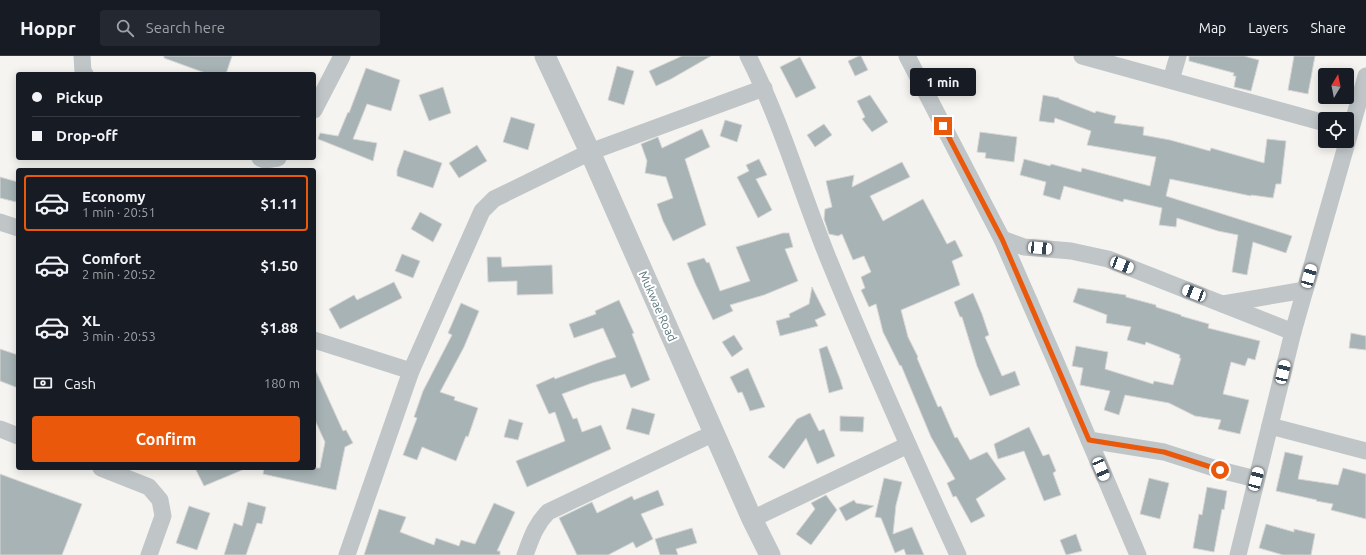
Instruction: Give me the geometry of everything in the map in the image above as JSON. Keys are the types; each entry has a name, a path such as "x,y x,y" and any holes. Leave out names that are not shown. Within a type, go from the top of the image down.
{"street":[{"path":"82,56 83,72"},
{"path":"316,106 342,56"},
{"name":"Mukwae Road","path":"545,56 590,152 752,519 770,555"},
{"path":"748,56 764,88 828,257 908,445 958,555"},
{"path":"907,56 1002,239 1138,555"},
{"path":"1082,56 1318,121"},
{"path":"1171,80 1178,56"},
{"path":"1354,114 1366,76"},
{"path":"347,555 411,371 482,211 494,200 590,152 764,88"},
{"path":"1238,555 1293,332 1344,148"},
{"path":"0,222 16,227"},
{"path":"1002,239 1024,247 1071,251 1108,259 1293,332"},
{"path":"1223,304 1305,290"},
{"path":"316,341 411,371"},
{"path":"1270,426 1366,451"},
{"path":"0,429 16,435"},
{"path":"525,555 534,530 540,520 548,512 714,433"},
{"path":"1089,440 1164,452 1220,470 1256,479"},
{"path":"752,519 908,445"},
{"path":"106,470 149,487 160,500 162,516 149,555"}],"building":[{"path":"164,56 232,56 227,72 202,72 164,58"},
{"path":"682,56 711,56 656,86 649,71"},
{"path":"861,56 868,70 855,76 848,61"},
{"path":"1189,56 1244,56 1259,60 1251,91 1234,87 1236,76 1233,76 1234,73 1189,61"},
{"path":"1294,56 1315,56 1308,94 1288,90"},
{"path":"800,57 816,88 796,98 780,67"},
{"path":"617,66 634,71 624,105 608,100"},
{"path":"366,68 400,80 391,111 367,104 353,139 377,143 373,161 318,139 320,133 338,136 348,112 349,113"},
{"path":"443,87 451,113 429,121 419,95"},
{"path":"870,95 888,122 872,132 862,119 865,117 857,101"},
{"path":"1043,95 1059,98 1095,113 1096,111 1116,116 1114,123 1144,127 1143,135 1170,140 1210,151 1211,148 1264,163 1267,139 1286,141 1281,184 1276,184 1273,198 1251,196 1170,179 1166,196 1292,236 1286,253 1253,242 1247,275 1232,272 1238,235 1218,231 1177,218 1176,227 1159,225 1162,208 1124,199 1123,202 1064,186 1060,200 1043,195 1046,182 1020,175 1024,159 1081,172 1082,168 1150,186 1156,157 1087,145 1091,131 1055,118 1054,123 1039,121"},
{"path":"511,117 535,124 528,150 503,142"},
{"path":"725,120 742,125 737,142 720,136"},
{"path":"824,124 832,135 815,147 807,135"},
{"path":"702,129 710,147 685,159 706,225 673,241 663,221 657,204 673,198 666,177 645,173 647,161 641,144 658,137 662,148"},
{"path":"980,132 1017,137 1014,162 985,158 986,153 977,152"},
{"path":"477,145 487,161 459,178 449,163"},
{"path":"404,150 442,163 433,188 397,176 397,170"},
{"path":"759,159 767,175 756,179 772,210 758,218 737,177 749,171 746,165"},
{"path":"902,162 910,177 870,196 883,221 923,199 947,244 955,240 963,256 952,261 960,285 901,310 908,337 918,357 917,358 938,407 941,406 955,438 957,437 970,460 987,452 1006,479 976,499 985,516 971,523 956,496 953,497 947,483 955,479 931,437 901,365 900,366 883,332 876,304 869,307 861,290 865,288 861,277 871,272 864,256 853,260 842,234 838,236 829,234 824,219 825,209 832,207 826,181 854,175 852,187"},
{"path":"0,177 16,181 16,202 0,198"},
{"path":"420,212 442,224 433,242 411,229"},
{"path":"783,233 789,233 793,247 785,249 798,281 764,295 730,305 733,311 713,320 687,263 704,258 707,263 709,262 720,291 750,281 736,247"},
{"path":"402,254 420,261 413,278 395,271"},
{"path":"487,257 501,257 502,267 552,265 553,294 517,295 517,281 488,282"},
{"path":"394,282 402,298 340,329 329,309 354,295 357,300"},
{"path":"812,287 826,315 815,320 818,326 780,336 776,321 790,317 789,314 809,304"},
{"path":"1078,288 1126,295 1126,297 1156,305 1156,307 1181,316 1209,324 1208,328 1260,341 1255,360 1248,358 1245,366 1231,362 1223,394 1249,400 1240,434 1218,429 1221,420 1195,416 1169,403 1125,395 1119,415 1104,410 1110,391 1080,385 1083,368 1072,366 1076,346 1108,352 1105,369 1153,384 1154,381 1173,385 1181,358 1179,358 1180,355 1146,342 1145,345 1127,340 1131,327 1106,323 1107,315 1073,302"},
{"path":"973,293 989,335 985,337 1002,376 1015,371 1020,385 990,396 977,366 962,317 960,317 954,302"},
{"path":"619,300 634,333 632,334 650,380 631,388 625,374 592,383 562,394 573,419 577,418 582,432 601,425 611,449 527,487 516,461 565,441 555,412 549,414 536,385 554,377 555,379 616,357 603,328 574,338 569,324 596,314 595,311"},
{"path":"461,303 479,311 464,347 440,392 455,397 454,400 478,408 468,437 466,436 456,461 422,447 417,460 403,455 417,418 414,417 423,391 452,335 448,333"},
{"path":"1351,333 1366,336 1366,350 1349,348"},
{"path":"734,335 743,349 732,357 722,342"},
{"path":"827,346 843,389 829,393 819,349"},
{"path":"0,349 16,354 16,387 0,381"},
{"path":"748,368 765,407 750,411 742,392 738,393 730,377"},
{"path":"316,371 343,431 346,430 353,443 345,447 336,490 263,474 264,470 316,470 316,468 320,468 325,442 316,422"},
{"path":"632,408 655,414 649,435 626,429"},
{"path":"810,413 819,431 824,429 835,456 817,464 806,438 784,469 768,457 797,419"},
{"path":"840,416 864,417 863,432 840,431"},
{"path":"509,419 523,423 518,440 504,437"},
{"path":"1029,427 1043,456 1049,454 1056,471 1053,473 1061,495 1044,501 1024,451 998,459 994,444"},
{"path":"1285,452 1303,456 1298,479 1338,485 1343,468 1366,474 1366,519 1331,510 1333,504 1276,491"},
{"path":"196,470 242,470 204,486"},
{"path":"0,474 82,504 62,555 0,555"},
{"path":"884,478 902,482 896,505 893,534 912,527 924,555 906,555 904,549 895,553 881,518 875,517"},
{"path":"1149,478 1169,483 1160,519 1140,514"},
{"path":"1207,487 1227,491 1214,552 1193,548 1199,514 1202,515"},
{"path":"658,490 664,505 641,514 653,539 636,548 633,542 608,555 577,555 559,518 592,502 597,513 632,496 634,500"},
{"path":"826,495 837,510 811,545 796,534 815,509 811,503"},
{"path":"854,500 856,503 874,506 846,521 839,508"},
{"path":"248,502 266,507 262,524 257,523 246,555 224,555 234,523 242,526"},
{"path":"494,503 515,512 497,551 500,551 500,555 364,555 379,509 406,517 400,532 434,545 436,538 459,546 461,540 475,544"},
{"path":"189,506 210,513 197,550 176,543"},
{"path":"1266,524 1294,532 1294,529 1315,534 1311,555 1283,555 1259,548"},
{"path":"692,528 697,543 676,549 678,555 660,555 655,539"},
{"path":"1076,534 1082,551 1066,555 1060,540"}],"route":[{"path":"943,126 1002,239 1089,440 1164,452 1220,470"}]}
